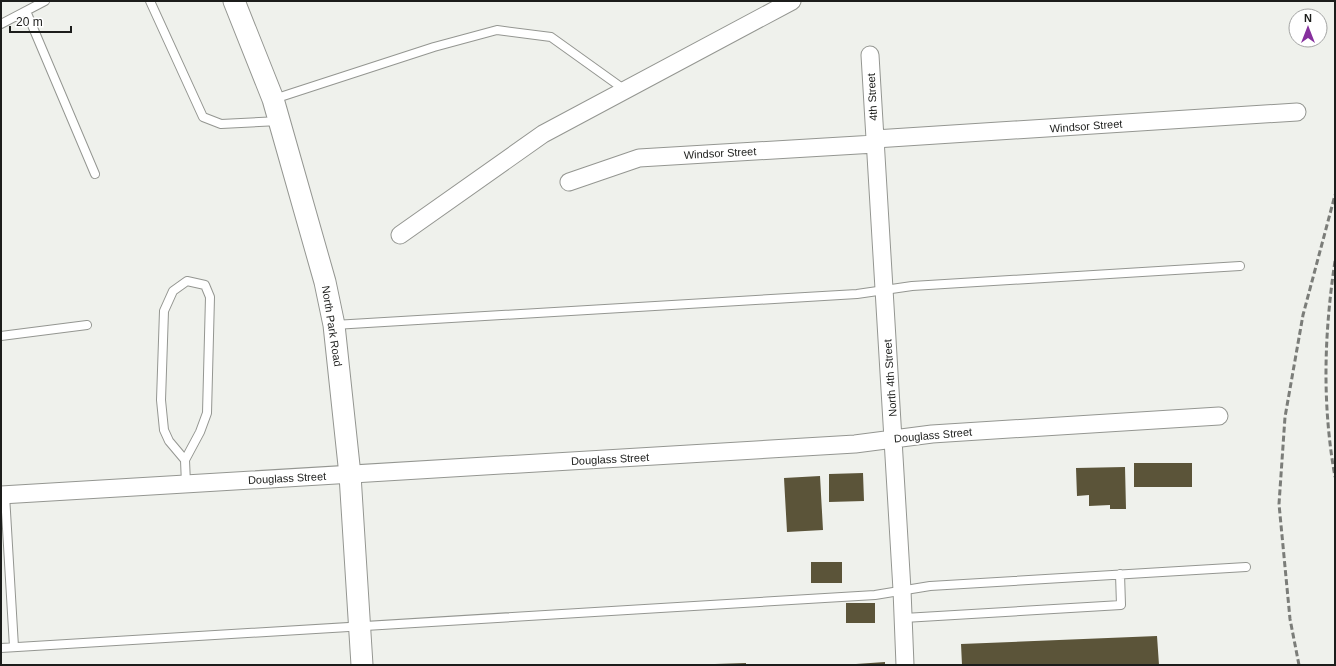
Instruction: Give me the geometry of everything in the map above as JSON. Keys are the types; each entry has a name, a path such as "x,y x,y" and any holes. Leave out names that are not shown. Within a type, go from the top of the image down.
{"street":[{"name":"North Park Road","path":"234,1 273,99 325,282 334,325 350,475 362,665"},
{"path":"400,235 543,134 777,5 792,1"},
{"name":"4th Street","path":"870,55 875,141"},
{"name":"Windsor Street","path":"569,182 640,158 1297,112"},
{"name":"North 4th Street","path":"875,141 894,439 904,618 905,665"},
{"name":"Douglass Street","path":"3,495 855,444 932,434 1219,416"}],"lane":[{"path":"1,24 45,1"},
{"path":"150,1 203,117 221,124 279,121"},
{"path":"26,11 95,174"},
{"path":"273,99 434,47 497,30 551,37 625,90"},
{"path":"334,325 857,294 912,286 1240,266"},
{"path":"185,460 169,442 164,430 161,400 164,311 173,291 187,281 205,285 210,297 208,413 185,460 186,484"},
{"path":"1,336 87,325"},
{"path":"3,495 14,647"},
{"path":"1,648 875,595 930,586 1246,567"},
{"path":"904,618 1121,605 1120,574"}],"building":[{"path":"1134,463 1192,463 1192,487 1134,487"},
{"path":"1125,467 1126,509 1110,509 1110,505 1089,506 1089,495 1077,496 1076,468"},
{"path":"863,473 864,501 829,502 829,474"},
{"path":"820,476 823,530 787,532 784,478"},
{"path":"811,562 842,562 842,583 811,583"},
{"path":"846,603 875,603 875,623 846,623"},
{"path":"1157,636 1159,665 962,665 961,644"},
{"path":"885,662 885,665 856,665 856,664"},
{"path":"746,663 746,665 715,665 715,664"}],"railway":[{"path":"1299,665 1290,619 1279,504 1285,417 1303,315 1335,195"},
{"path":"1335,261 1331,289 1326,369 1328,423 1335,477"}]}
